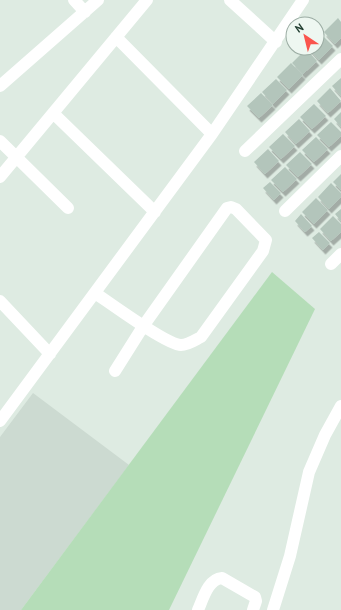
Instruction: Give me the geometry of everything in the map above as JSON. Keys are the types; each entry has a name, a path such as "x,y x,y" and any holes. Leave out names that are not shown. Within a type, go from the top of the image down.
{"street":[{"path":"74,0 85,12"},
{"path":"0,86 98,0"},
{"path":"0,176 147,0"},
{"path":"230,0 276,42"},
{"path":"0,421 212,134 276,42 303,0"},
{"path":"116,37 212,134"},
{"path":"245,151 341,59"},
{"path":"53,113 155,212"},
{"path":"0,141 68,208"},
{"path":"285,211 341,156"},
{"path":"95,293 144,325 172,343 176,344 191,342 201,337 266,246 266,240 236,209 231,206 227,208 144,325 115,371"},
{"path":"331,264 341,254"},
{"path":"0,301 50,354"},
{"path":"273,610 290,556 309,472 325,435 341,406"},
{"path":"198,610 212,583 217,578 222,578 255,597 256,601 253,610"}],"shaded area":[{"path":"33,393 129,465 21,610 0,610 0,437"}],"green space":[{"path":"272,272 315,309 169,610 21,610"}],"building":[{"path":"338,18 341,22 341,38 335,44 325,33 325,31"},
{"path":"325,38 333,46 325,54"},
{"path":"299,56 312,56 317,61 303,74 292,63"},
{"path":"315,56 323,56 319,60"},
{"path":"291,63 303,75 289,89 277,77"},
{"path":"341,78 341,96 332,86"},
{"path":"276,79 287,90 273,104 262,92"},
{"path":"330,88 341,101 328,113 317,101"},
{"path":"261,93 273,105 259,118 247,106"},
{"path":"314,104 326,116 312,129 300,117"},
{"path":"341,112 341,127 334,119"},
{"path":"299,119 310,131 296,144 285,132"},
{"path":"331,122 341,132 341,136 329,147 317,135"},
{"path":"283,134 295,146 281,159 269,147"},
{"path":"316,137 328,149 314,162 302,150"},
{"path":"268,149 279,161 265,174 254,162"},
{"path":"300,152 312,164 298,177 286,165"},
{"path":"285,167 297,179 283,192 271,180"},
{"path":"341,174 341,190 333,182"},
{"path":"270,182 281,193 274,200 263,188"},
{"path":"331,183 341,193 341,197 329,209 318,197"},
{"path":"316,198 328,210 314,224 302,212"},
{"path":"341,209 341,221 335,214"},
{"path":"301,214 312,226 305,232 295,221"},
{"path":"333,216 341,224 341,232 331,241 320,229"},
{"path":"319,232 330,243 323,250 312,238"}]}
